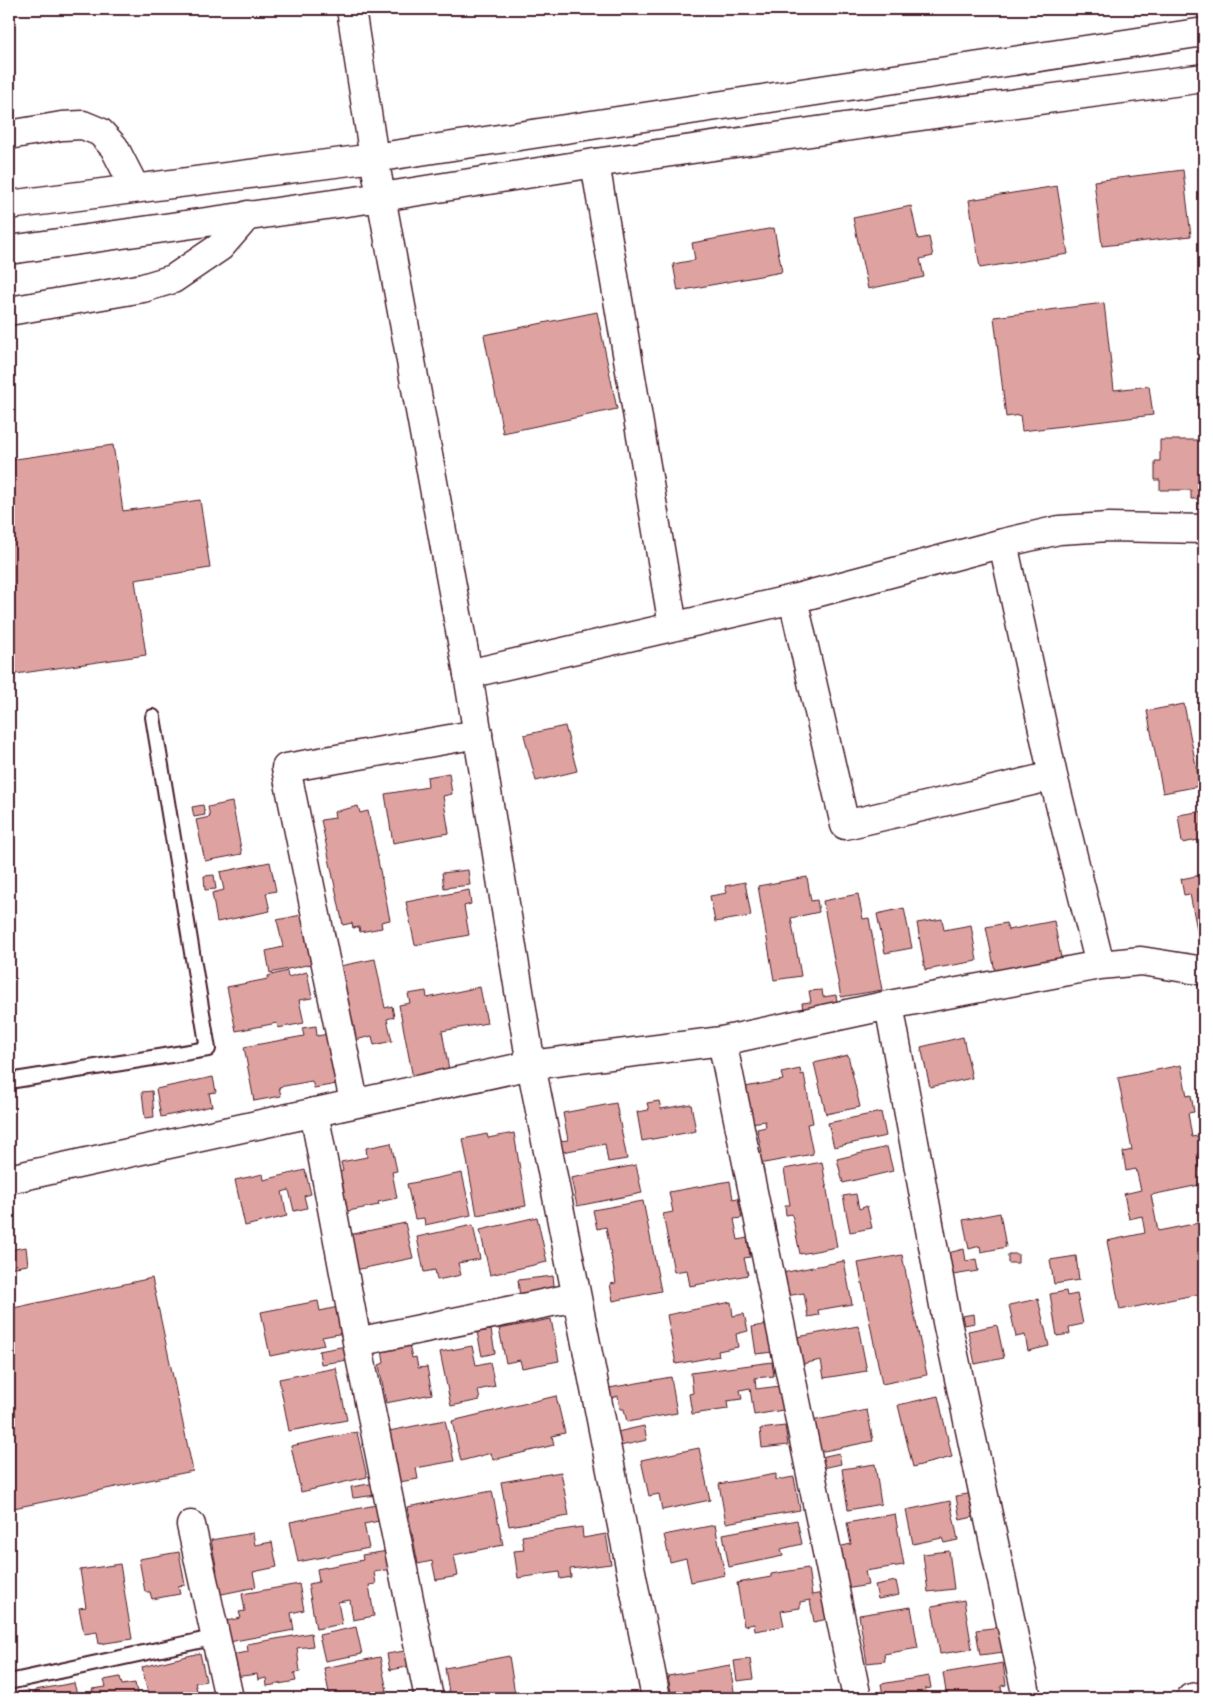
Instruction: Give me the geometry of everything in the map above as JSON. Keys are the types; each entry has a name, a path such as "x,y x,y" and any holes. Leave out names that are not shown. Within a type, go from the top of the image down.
{"street":[{"path":"351,9 374,158 468,674 531,1065 656,1698"},
{"path":"9,205 374,158 1204,32"},
{"path":"9,250 382,197 595,163 942,113 1204,78"},
{"path":"9,135 62,126 83,125 100,132 114,147 135,188"},
{"path":"595,163 673,626"},
{"path":"9,311 143,288 173,279 220,247 248,215"},
{"path":"468,674 793,599 1058,530 1110,527 1204,529"},
{"path":"1003,543 1053,776 1100,965"},
{"path":"793,599 845,826 1053,776"},
{"path":"354,1102 286,768 478,734"},
{"path":"9,1179 354,1102 531,1065 722,1041 889,1005 1100,965 1140,961 1204,971"},
{"path":"889,1005 947,1322 1027,1698"},
{"path":"722,1041 857,1698"},
{"path":"314,1112 357,1342 429,1698"},
{"path":"357,1342 576,1297"},
{"path":"191,1525 229,1698"},
{"path":"1191,1698 1204,1696"}],"lane":[{"path":"9,1081 208,1049 153,717"},
{"path":"9,1682 216,1637"}],"building":[{"path":"1183,170 1191,236 1102,246 1094,181"},
{"path":"1057,186 1068,254 980,268 969,200"},
{"path":"911,206 918,239 929,237 933,256 920,259 924,277 868,289 853,218"},
{"path":"774,228 782,272 678,291 673,264 695,260 692,243"},
{"path":"1104,303 1114,390 1149,386 1153,415 1022,431 1020,415 1006,417 994,317"},
{"path":"597,312 617,409 503,433 484,335"},
{"path":"1160,440 1204,440 1204,499 1191,499 1191,490 1160,490 1160,480 1155,480 1155,461 1160,461"},
{"path":"113,445 123,511 200,500 210,568 135,580 146,655 9,675 9,460"},
{"path":"1184,704 1200,786 1163,793 1147,711"},
{"path":"565,726 577,771 536,781 524,735"},
{"path":"449,773 452,794 443,796 449,833 393,843 385,794 428,787 427,777"},
{"path":"232,802 242,854 205,861 196,820 210,817 208,807"},
{"path":"203,805 205,815 194,817 192,807"},
{"path":"358,806 360,813 368,811 390,920 381,922 382,928 360,932 359,927 353,928 352,923 343,925 321,820 335,818 334,812"},
{"path":"1204,811 1204,839 1182,843 1178,815"},
{"path":"270,862 276,891 266,893 270,911 217,922 212,893 224,890 220,872"},
{"path":"468,870 470,885 444,888 442,873"},
{"path":"214,875 216,889 205,890 204,876"},
{"path":"1201,875 1202,882 1204,882 1204,950 1201,950 1190,894 1184,895 1181,879"},
{"path":"807,877 811,901 817,900 819,912 791,918 801,976 774,980 758,886"},
{"path":"745,882 751,916 715,922 710,896 727,893 725,886"},
{"path":"469,890 471,904 464,906 469,935 415,945 406,902"},
{"path":"858,894 863,919 869,918 882,990 841,997 823,901"},
{"path":"904,908 912,948 885,953 877,914"},
{"path":"301,915 311,964 270,973 266,951 283,947 277,920"},
{"path":"942,919 944,930 971,925 977,961 925,970 917,923"},
{"path":"1054,921 1062,963 996,976 986,927 1006,923 1008,930"},
{"path":"375,959 385,1008 392,1006 394,1017 387,1019 392,1041 374,1045 372,1036 355,1040 340,966"},
{"path":"287,971 288,977 307,972 312,998 299,1000 304,1023 278,1028 277,1023 236,1031 227,987 268,979 268,976"},
{"path":"480,987 487,1023 442,1031 449,1070 413,1078 399,1005 410,1003 408,994 426,991 427,998"},
{"path":"822,990 823,997 836,995 838,1011 804,1020 802,1003 811,1002 809,991"},
{"path":"316,1026 317,1036 328,1034 337,1084 314,1088 312,1081 279,1087 281,1096 254,1101 244,1047 304,1036 302,1028"},
{"path":"963,1037 972,1078 930,1087 921,1047"},
{"path":"848,1055 860,1107 826,1114 814,1063"},
{"path":"1181,1065 1187,1096 1191,1095 1194,1112 1188,1113 1192,1137 1198,1136 1201,1153 1197,1154 1201,1172 1204,1171 1204,1184 1151,1195 1158,1231 1204,1222 1204,1293 1120,1310 1107,1241 1145,1233 1142,1216 1129,1219 1124,1194 1141,1190 1136,1169 1126,1171 1123,1152 1132,1150 1118,1078"},
{"path":"800,1069 801,1075 804,1074 813,1123 807,1124 813,1154 759,1164 756,1154 762,1153 757,1129 766,1127 765,1121 751,1123 745,1087 783,1080 781,1073"},
{"path":"213,1077 216,1092 209,1093 212,1106 161,1117 156,1089"},
{"path":"152,1091 154,1117 145,1118 142,1092"},
{"path":"659,1101 661,1109 691,1104 696,1131 642,1141 637,1112 649,1110 647,1103"},
{"path":"616,1103 627,1159 608,1162 605,1144 562,1152 559,1141 568,1140 563,1113"},
{"path":"881,1112 886,1136 834,1147 828,1123"},
{"path":"514,1133 526,1206 477,1215 463,1139 487,1134 488,1138"},
{"path":"391,1143 397,1171 392,1172 397,1198 378,1202 379,1205 343,1212 335,1173 343,1171 341,1162 367,1157 366,1148"},
{"path":"887,1147 893,1171 843,1183 837,1159"},
{"path":"822,1162 837,1247 800,1254 792,1214 786,1215 785,1205 790,1205 784,1169"},
{"path":"636,1165 642,1193 577,1206 571,1178"},
{"path":"305,1170 311,1194 304,1196 307,1208 294,1211 289,1190 282,1192 287,1216 245,1226 235,1180 263,1174 264,1180"},
{"path":"462,1173 471,1215 425,1225 424,1218 415,1219 407,1184"},
{"path":"730,1181 733,1199 738,1198 742,1218 734,1219 738,1240 747,1238 750,1257 744,1258 748,1275 690,1286 687,1270 674,1272 663,1214 673,1212 669,1192"},
{"path":"856,1194 859,1209 867,1206 872,1228 850,1232 843,1196"},
{"path":"643,1201 661,1291 613,1301 610,1284 616,1283 606,1227 597,1229 593,1210"},
{"path":"1000,1213 1006,1247 981,1252 980,1246 969,1249 963,1220"},
{"path":"537,1217 547,1262 490,1275 480,1230"},
{"path":"405,1223 413,1258 355,1270 348,1235"},
{"path":"473,1225 480,1259 458,1263 461,1275 437,1280 435,1270 424,1272 417,1237"},
{"path":"26,1247 28,1265 9,1268 9,1250"},
{"path":"964,1249 966,1261 976,1259 978,1271 953,1275 948,1253"},
{"path":"1008,1254 1018,1254 1018,1263 1008,1263"},
{"path":"902,1255 927,1375 882,1384 858,1263"},
{"path":"1076,1256 1079,1280 1054,1284 1050,1260"},
{"path":"844,1261 852,1304 818,1310 819,1315 808,1317 804,1293 786,1296 782,1273"},
{"path":"553,1276 555,1293 520,1298 518,1280"},
{"path":"152,1278 193,1471 9,1509 9,1309"},
{"path":"1066,1291 1067,1296 1077,1294 1083,1324 1069,1327 1070,1334 1057,1336 1050,1294"},
{"path":"1038,1299 1049,1346 1028,1351 1025,1335 1016,1337 1009,1305"},
{"path":"318,1301 320,1311 338,1307 344,1333 322,1337 324,1345 270,1356 261,1312"},
{"path":"731,1302 733,1316 744,1314 748,1331 736,1334 738,1347 718,1351 719,1356 676,1364 667,1315"},
{"path":"974,1314 975,1323 964,1325 962,1316"},
{"path":"551,1319 559,1361 522,1368 520,1360 506,1363 499,1329"},
{"path":"768,1324 773,1352 756,1354 752,1327"},
{"path":"997,1325 1004,1358 975,1364 968,1331"},
{"path":"858,1326 867,1371 824,1378 821,1360 802,1364 797,1337"},
{"path":"491,1330 495,1353 482,1356 477,1332"},
{"path":"409,1344 412,1358 416,1357 418,1368 427,1367 432,1394 386,1403 379,1365 384,1363 382,1349"},
{"path":"346,1346 348,1360 321,1364 319,1351"},
{"path":"472,1346 476,1365 490,1362 495,1386 478,1390 480,1400 451,1406 440,1352"},
{"path":"772,1362 774,1376 755,1378 756,1389 780,1386 783,1410 754,1415 750,1388 740,1390 742,1399 727,1401 728,1409 692,1414 689,1394 693,1393 691,1373"},
{"path":"336,1368 347,1420 289,1431 279,1379"},
{"path":"671,1377 677,1413 627,1422 624,1409 620,1409 618,1396 611,1398 609,1388"},
{"path":"556,1396 565,1433 552,1436 554,1445 493,1460 491,1453 461,1461 452,1421"},
{"path":"938,1396 952,1457 913,1467 898,1405"},
{"path":"867,1410 873,1441 819,1452 812,1421"},
{"path":"445,1420 454,1461 416,1468 418,1479 399,1482 389,1431"},
{"path":"644,1426 647,1440 620,1446 617,1432"},
{"path":"785,1426 788,1445 762,1448 760,1429"},
{"path":"357,1432 367,1477 301,1492 291,1446"},
{"path":"699,1448 710,1500 662,1510 659,1494 649,1496 641,1460"},
{"path":"839,1453 841,1464 823,1468 821,1457"},
{"path":"875,1464 881,1504 848,1510 842,1469"},
{"path":"561,1472 569,1516 509,1526 501,1482"},
{"path":"776,1474 776,1480 794,1477 800,1510 726,1523 719,1484"},
{"path":"375,1483 377,1495 353,1498 351,1487"},
{"path":"492,1491 503,1545 454,1555 458,1576 436,1580 432,1561 418,1564 407,1507"},
{"path":"973,1493 978,1516 960,1520 956,1496"},
{"path":"950,1501 958,1540 944,1543 942,1538 913,1544 906,1510"},
{"path":"376,1505 379,1521 364,1524 369,1548 298,1562 290,1522"},
{"path":"895,1514 904,1565 865,1571 868,1585 846,1589 838,1547 851,1544 847,1523"},
{"path":"797,1520 802,1544 781,1549 783,1556 729,1567 723,1534"},
{"path":"715,1525 725,1575 691,1582 686,1558 670,1562 664,1535"},
{"path":"582,1527 583,1538 606,1534 611,1564 570,1569 571,1577 560,1579 559,1572 518,1578 514,1551 524,1550 522,1536"},
{"path":"253,1533 255,1545 272,1542 277,1567 253,1572 256,1587 217,1595 212,1571 217,1571 211,1540"},
{"path":"388,1551 391,1569 374,1572 376,1584 369,1585 374,1616 353,1620 350,1600 338,1602 342,1624 316,1629 308,1584 319,1582 317,1569 363,1560 362,1555"},
{"path":"949,1551 954,1589 928,1592 923,1554"},
{"path":"179,1552 185,1585 178,1586 180,1594 152,1599 150,1592 145,1592 139,1559"},
{"path":"120,1564 132,1639 99,1644 97,1632 84,1634 79,1608 86,1607 80,1570"},
{"path":"808,1568 812,1595 823,1593 828,1619 814,1622 810,1600 800,1602 800,1608 781,1611 784,1626 755,1631 754,1624 744,1626 737,1583 771,1577 771,1574"},
{"path":"896,1581 899,1595 878,1599 875,1585"},
{"path":"299,1584 304,1610 291,1613 294,1630 229,1642 226,1621 241,1618 239,1612 245,1611 242,1594"},
{"path":"964,1600 972,1649 940,1654 932,1606"},
{"path":"911,1607 918,1648 884,1654 885,1661 867,1663 859,1615"},
{"path":"356,1627 362,1654 325,1661 319,1635"},
{"path":"1000,1627 1004,1652 980,1655 976,1630"},
{"path":"311,1633 313,1646 297,1648 300,1672 294,1673 296,1681 267,1686 266,1678 258,1680 257,1674 235,1677 231,1655 248,1652 247,1644"},
{"path":"410,1650 413,1666 390,1670 387,1654"},
{"path":"200,1653 206,1681 195,1683 199,1698 149,1698 142,1667"},
{"path":"509,1656 515,1694 487,1698 450,1698 445,1668"},
{"path":"380,1657 387,1691 359,1698 330,1698 324,1668"},
{"path":"750,1659 753,1679 737,1681 734,1661"},
{"path":"1003,1663 1006,1685 1001,1686 1002,1698 947,1698 943,1673"},
{"path":"730,1665 735,1698 681,1698 679,1691 671,1692 668,1676"},
{"path":"929,1676 931,1688 925,1689 927,1698 873,1697 883,1695 881,1684"},
{"path":"120,1677 122,1685 135,1683 138,1698 94,1698 92,1689 106,1687 104,1680"},
{"path":"74,1683 78,1698 37,1698 35,1690"},
{"path":"28,1691 30,1698 9,1698 9,1694"},
{"path":"612,1691 613,1698 575,1698"},
{"path":"288,1694 289,1698 263,1698"}]}
